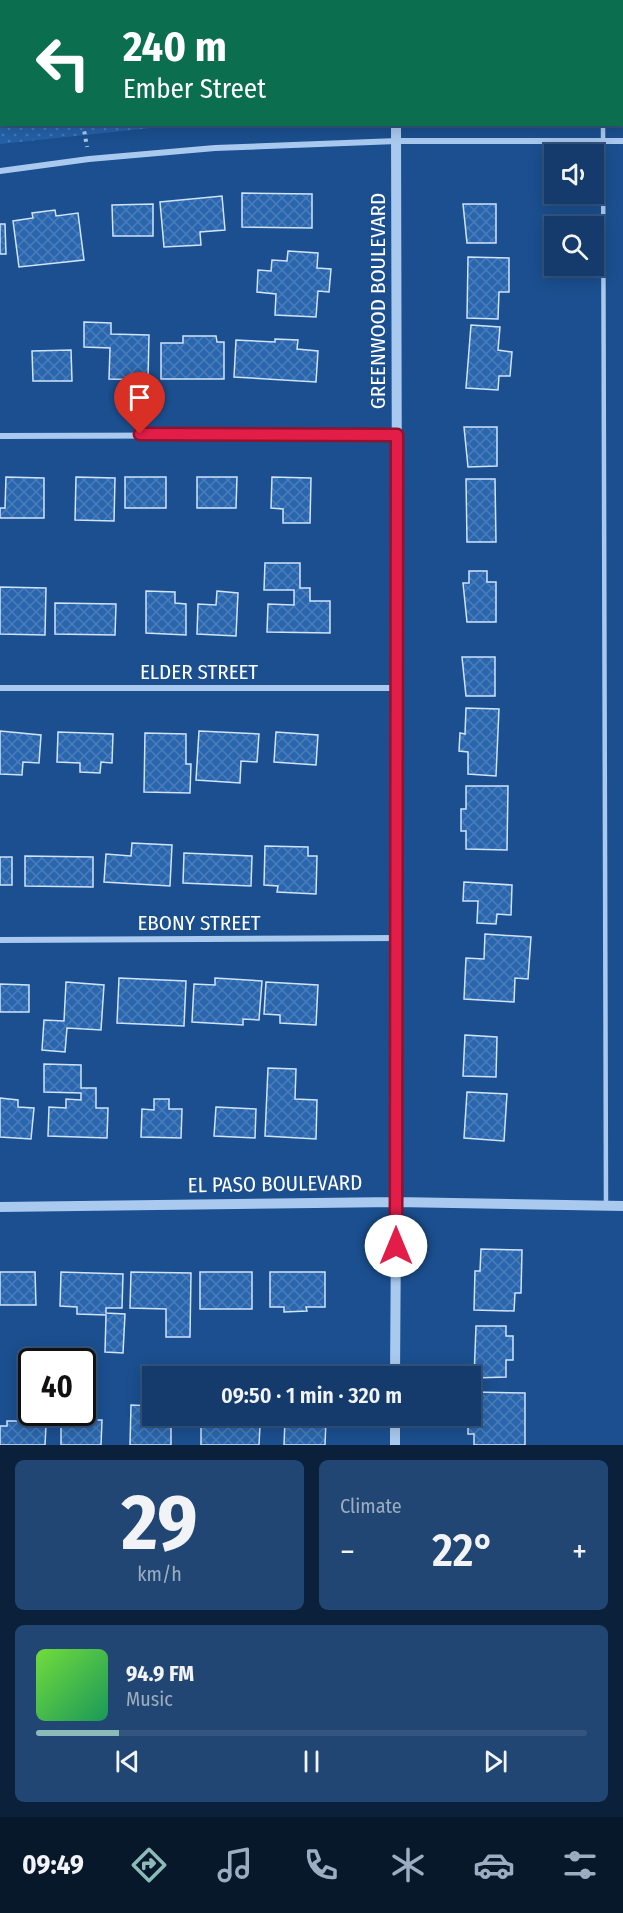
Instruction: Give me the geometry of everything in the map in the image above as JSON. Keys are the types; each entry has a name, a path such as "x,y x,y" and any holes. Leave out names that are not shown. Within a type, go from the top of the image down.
{"street":[{"name":"GREENWOOD BOULEVARD","path":"395,1366 398,938 396,126"},
{"path":"0,171 89,159 215,148 397,141 623,141"},
{"path":"0,436 397,435"},
{"name":"ELDER STREET","path":"0,688 397,688"},
{"name":"EBONY STREET","path":"0,940 398,938"},
{"name":"EL PASO BOULEVARD","path":"0,1207 396,1202 623,1206"},
{"path":"395,1426 395,1445"}],"lane":[{"path":"603,126 606,1205"}],"path":[{"path":"83,126 89,159"}],"shaded area":[{"path":"0,126 171,126 0,144"}],"building":[{"path":"242,193 312,194 312,228 242,227"},
{"path":"222,196 225,230 200,232 201,245 164,247 160,202"},
{"path":"153,204 153,236 113,236 112,205"},
{"path":"463,204 496,204 496,243 467,243"},
{"path":"55,210 56,216 78,213 84,260 19,267 13,221 33,218 32,213"},
{"path":"0,224 5,224 6,254 0,254"},
{"path":"288,251 318,253 317,268 331,269 329,292 318,291 316,317 275,315 276,294 257,292 258,270 271,271 272,260 287,261"},
{"path":"468,257 509,258 509,292 499,292 498,319 467,318"},
{"path":"84,322 111,323 111,334 149,335 148,380 109,379 110,348 84,347"},
{"path":"471,325 500,327 498,350 512,352 510,376 499,376 498,390 466,388"},
{"path":"183,336 216,336 217,342 224,342 224,379 161,379 161,343 183,343"},
{"path":"275,339 298,340 297,349 318,351 316,382 234,377 236,340 275,342"},
{"path":"71,350 72,381 33,381 32,351"},
{"path":"464,427 497,427 497,466 468,467"},
{"path":"6,477 44,478 44,518 0,518 0,508 5,508"},
{"path":"76,477 115,478 114,521 75,520"},
{"path":"125,477 166,477 166,508 125,508"},
{"path":"197,477 237,477 236,508 197,508"},
{"path":"272,477 311,478 310,523 283,523 283,509 271,508"},
{"path":"466,479 495,479 496,542 467,542"},
{"path":"265,563 300,563 300,588 310,588 310,601 330,601 330,633 267,632 268,604 294,605 294,590 264,590"},
{"path":"469,571 487,571 487,582 496,582 496,622 467,622 463,583 469,583"},
{"path":"0,587 46,588 45,635 0,634"},
{"path":"146,591 175,592 175,603 186,604 186,635 146,633"},
{"path":"217,591 238,593 236,636 197,634 198,604 216,605"},
{"path":"55,603 116,604 115,635 55,634"},
{"path":"462,657 495,657 495,696 466,696"},
{"path":"466,708 499,709 496,776 468,774 468,752 459,751 460,733 465,734"},
{"path":"0,731 41,735 39,763 23,762 22,775 0,774"},
{"path":"199,731 259,734 257,762 241,761 240,783 196,780"},
{"path":"58,732 113,734 112,763 101,762 100,773 80,772 80,763 57,762"},
{"path":"276,732 318,735 316,765 274,762"},
{"path":"145,733 186,734 186,764 191,764 190,793 144,792"},
{"path":"466,786 508,786 507,850 466,849 466,831 461,831 461,809 466,809"},
{"path":"132,843 172,845 170,886 104,882 106,854 131,856"},
{"path":"265,846 308,847 308,856 317,856 316,894 277,892 278,886 264,885"},
{"path":"184,853 252,856 251,886 183,883"},
{"path":"25,856 93,857 93,887 25,886"},
{"path":"0,857 12,857 12,885 0,885"},
{"path":"464,882 512,885 511,915 497,914 496,924 477,923 478,901 463,901"},
{"path":"485,934 531,937 528,979 515,978 514,1002 464,999 466,958 484,959"},
{"path":"119,978 186,981 184,1026 117,1023"},
{"path":"215,978 262,981 259,1020 243,1019 243,1025 192,1022 194,984 215,985"},
{"path":"66,982 104,985 101,1030 67,1028 65,1052 42,1050 44,1020 64,1021"},
{"path":"266,982 318,985 316,1025 280,1023 280,1015 264,1014"},
{"path":"0,984 29,985 29,1012 0,1012"},
{"path":"465,1035 497,1037 496,1077 463,1076"},
{"path":"44,1064 81,1065 81,1088 96,1088 96,1108 108,1108 107,1138 48,1136 49,1107 66,1108 66,1099 81,1100 81,1093 44,1092"},
{"path":"268,1068 296,1069 295,1099 317,1100 316,1139 265,1136"},
{"path":"467,1092 507,1094 504,1141 464,1138"},
{"path":"0,1098 18,1100 18,1107 34,1108 31,1139 0,1137"},
{"path":"154,1099 169,1099 169,1109 182,1109 181,1138 141,1137 142,1109 154,1110"},
{"path":"216,1107 256,1109 255,1138 214,1136"},
{"path":"481,1249 522,1250 521,1293 515,1293 514,1311 474,1310 475,1271 480,1271"},
{"path":"0,1272 35,1272 36,1305 0,1305"},
{"path":"61,1272 123,1274 122,1308 106,1308 106,1313 125,1314 123,1353 105,1352 106,1315 77,1314 77,1307 60,1306"},
{"path":"131,1272 191,1273 190,1337 166,1337 166,1309 130,1308"},
{"path":"200,1272 252,1272 252,1309 200,1309"},
{"path":"270,1272 325,1272 325,1307 306,1307 307,1311 284,1312 284,1307 270,1307"},
{"path":"476,1326 506,1326 506,1336 513,1336 513,1360 506,1360 506,1377 481,1378 481,1366 474,1366"},
{"path":"481,1392 525,1393 525,1445 474,1445 474,1434 468,1434 468,1426 481,1426"},
{"path":"131,1405 142,1406 142,1426 171,1426 171,1445 130,1445"},
{"path":"96,1420 102,1420 101,1445 61,1445 61,1427 96,1426"},
{"path":"7,1421 18,1421 18,1426 46,1426 45,1445 0,1445 0,1426 7,1426"},
{"path":"201,1426 260,1426 259,1445 201,1445"},
{"path":"285,1426 326,1426 325,1445 284,1445"}],"route":[{"path":"140,434 397,435 396,1246"}]}
